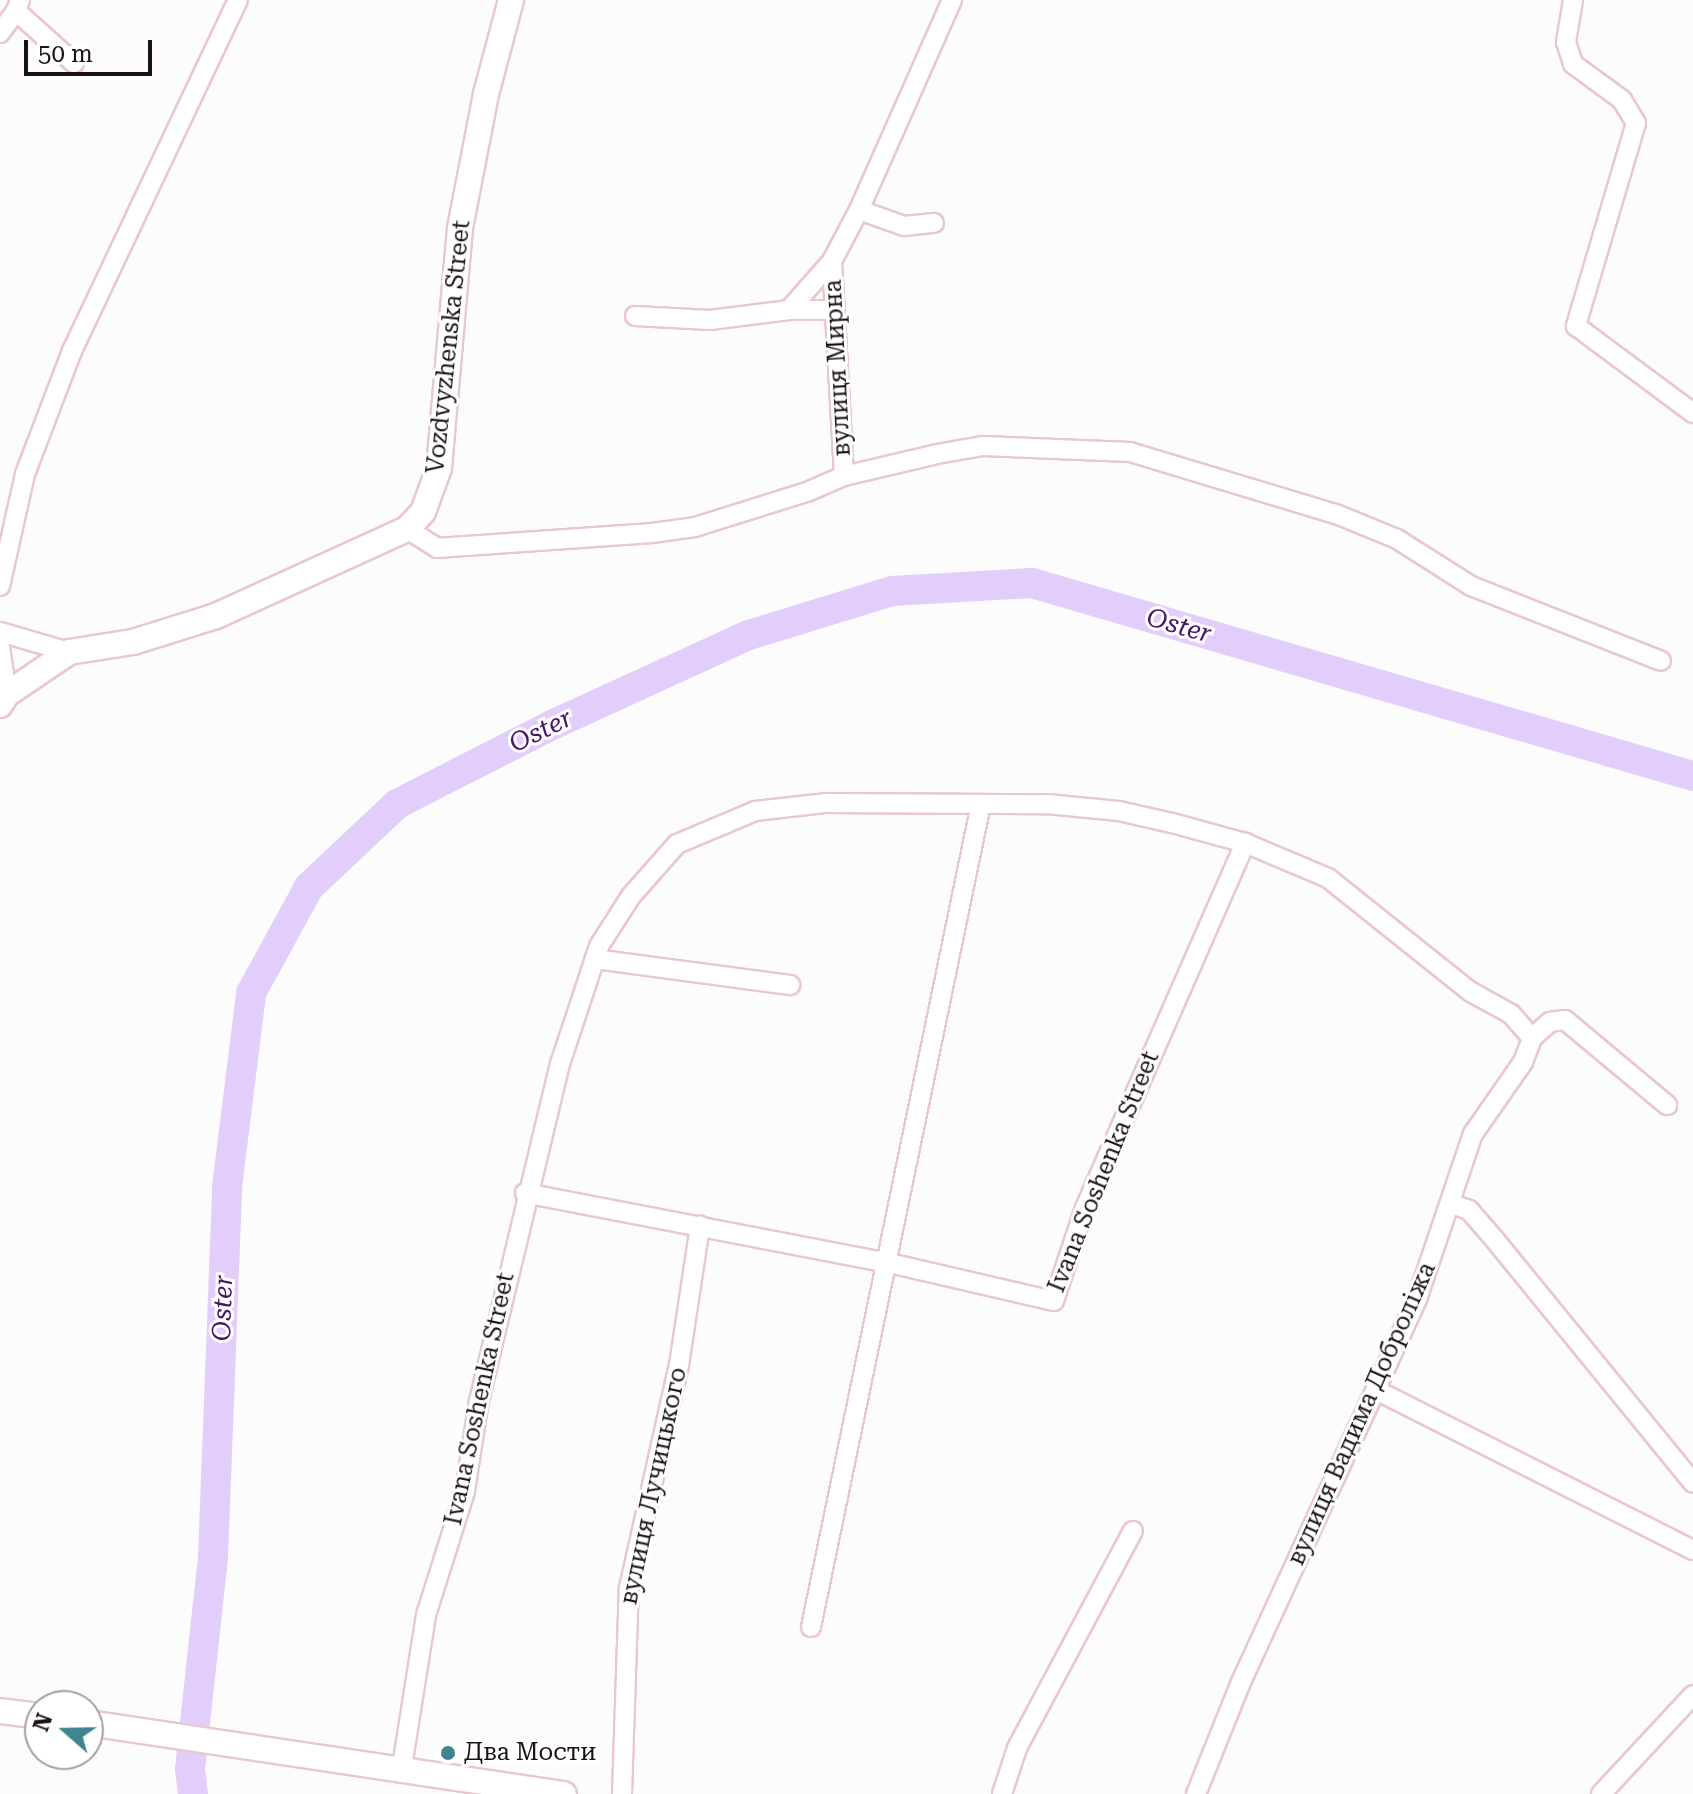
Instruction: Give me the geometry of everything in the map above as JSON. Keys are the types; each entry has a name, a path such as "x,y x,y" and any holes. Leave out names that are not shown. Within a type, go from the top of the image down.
{"street":[{"path":"0,586 25,474 72,351 238,0"},
{"name":"Vozdvyzhenska Street","path":"407,529 423,512 439,468 460,228 511,0"},
{"path":"789,310 832,261 859,210 952,0"},
{"path":"1573,0 1566,42 1573,64 1622,100 1636,123 1576,326 1693,413"},
{"path":"0,33 18,6 74,63"},
{"path":"859,210 904,226 934,223"},
{"name":"вулиця Мирна","path":"832,261 844,476"},
{"path":"635,316 710,320 789,310 835,310"},
{"path":"0,632 69,652 133,642 216,616 407,529 437,548 652,533 695,527 807,492 844,476 983,446 1130,452 1336,514 1397,539 1471,586 1527,611 1661,661"},
{"path":"0,647 3,700"},
{"path":"3,700 69,652"},
{"name":"Ivana Soshenka Street","path":"401,1773 426,1615 465,1491 479,1401 525,1193 560,1064 595,959 631,896 677,844 755,811 825,803 981,804 1119,811 1245,843 1339,886 1471,992 1511,1014 1532,1038"},
{"path":"811,1627 981,804"},
{"name":"Ivana Soshenka Street","path":"525,1193 885,1262 1054,1301 1085,1208 1245,843"},
{"path":"595,959 790,985"},
{"path":"1532,1038 1550,1022 1565,1020 1667,1105"},
{"name":"вулиця Вадима Доброліжа","path":"1196,1794 1247,1668 1417,1299 1473,1134 1523,1062 1532,1038"},
{"path":"1451,1204 1469,1210 1693,1483"},
{"name":"вулиця Лучицького","path":"622,1794 629,1588 679,1365 700,1226"},
{"path":"1376,1390 1693,1550"},
{"path":"1002,1794 1017,1748 1133,1531"},
{"path":"1601,1794 1693,1695"},
{"path":"0,1711 24,1714"},
{"path":"104,1725 401,1773 564,1794"}],"waterway":[{"name":"Oster","path":"193,1794 190,1769 213,1557 227,1187 251,993 309,887 397,804 552,725 749,635 892,591 1032,583 1693,776"}],"place":[{"name":"Два Мости","path":"448,1753"}]}
